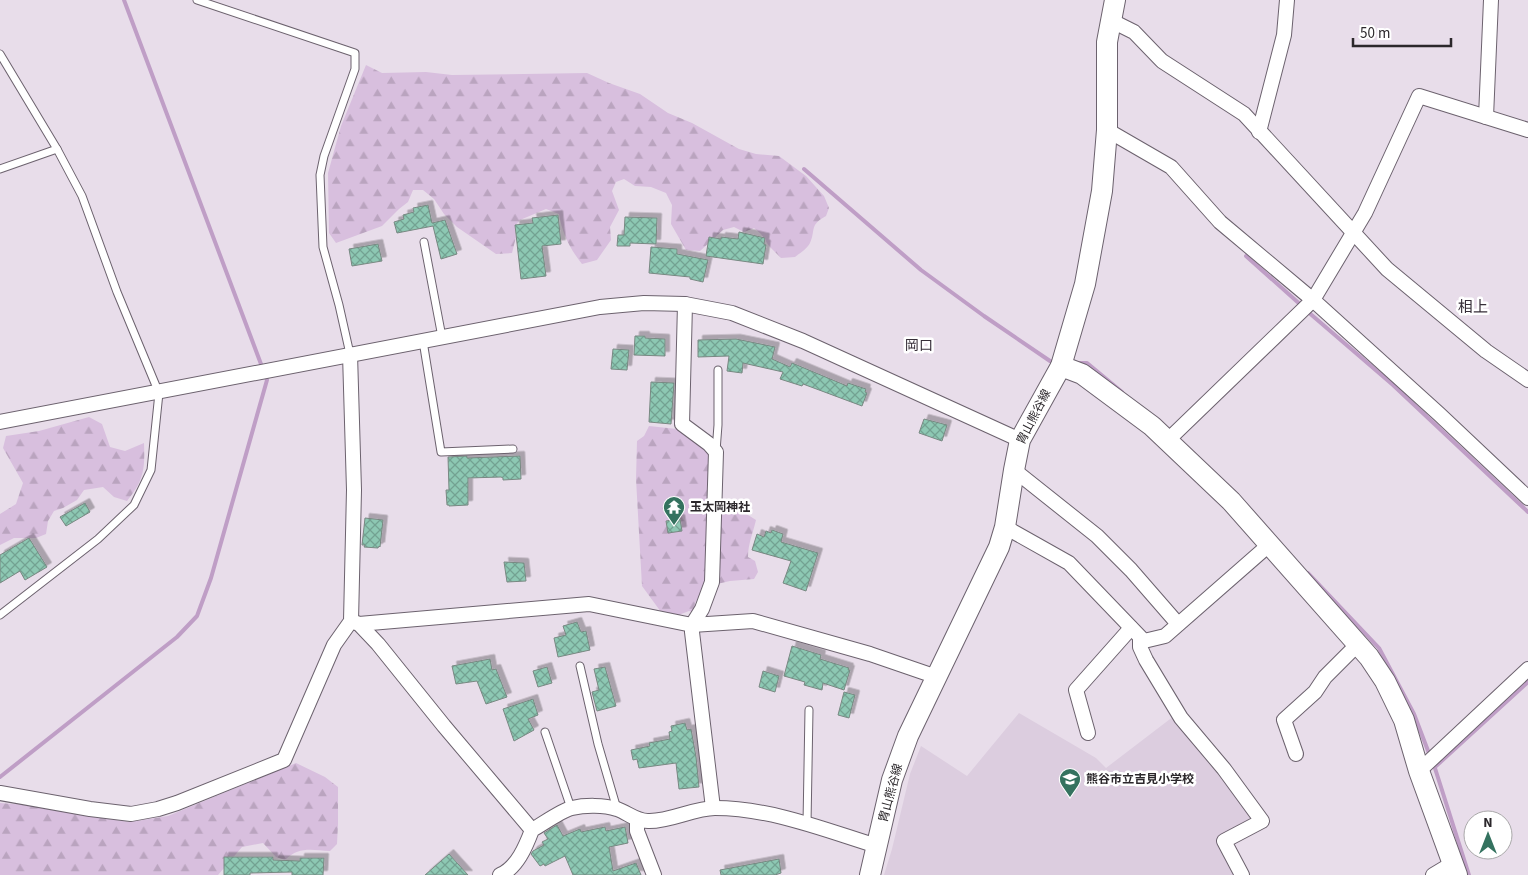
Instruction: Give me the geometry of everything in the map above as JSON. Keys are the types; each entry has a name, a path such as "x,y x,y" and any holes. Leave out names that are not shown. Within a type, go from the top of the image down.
{"main road":[{"name":"胄山熊谷線","path":"870,875 892,780 899,760 908,736 999,547 1005,527 1020,440 1063,361 1085,284 1102,192 1107,130 1107,42 1115,0"},
{"path":"1063,361 1152,426 1168,440 1231,502 1270,544 1369,657 1385,681 1404,720 1419,771 1455,869"}],"street":[{"path":"1260,132 1284,35 1286,0"},
{"path":"1486,117 1491,0"},
{"path":"1110,20 1134,32 1162,61 1244,114 1387,269 1486,351 1528,380"},
{"path":"1168,440 1313,300 1365,213 1419,96 1528,130"},
{"path":"1107,130 1171,167 1220,222 1313,300 1528,498"},
{"path":"0,422 600,307 644,303 685,304 732,313 803,340 1020,440"},
{"path":"685,304 682,424 709,444 716,452 712,582 702,609 692,625 713,808"},
{"path":"350,354 355,623 378,644 532,830"},
{"path":"1014,470 1097,536 1131,570 1178,624"},
{"path":"1005,527 1069,563 1144,642 1165,636 1270,544"},
{"path":"0,793 90,809 131,814 177,804 284,760 334,644 355,623 589,604 692,625 753,620 870,654 937,677"},
{"path":"1088,733 1076,690 1136,633"},
{"path":"1136,633 1146,660 1181,718 1224,768 1262,821 1224,841 1242,875"},
{"path":"1296,754 1284,720 1315,692 1325,677 1358,644"},
{"path":"1419,771 1528,669"},
{"path":"500,875 516,863 532,830 571,808 604,806 617,809 638,820 649,821 713,808 740,809 771,814 877,846"},
{"path":"638,820 637,831 654,875"},
{"path":"1433,875 1455,869"}],"lane":[{"path":"197,0 355,53 354,68 324,156 320,175 323,247 339,304 350,354"},
{"path":"0,54 57,149 82,196 117,292 159,392 151,470 134,505 98,540 0,615"},
{"path":"0,169 57,149"},
{"path":"424,242 442,337"},
{"path":"423,340 441,452 513,450"},
{"path":"716,452 718,370"},
{"path":"580,666 598,744 617,809"},
{"path":"807,824 809,710"},
{"path":"545,732 571,808"}],"shaded area":[{"name":"熊谷市立吉見小学校","path":"1019,713 1096,758 1106,768 1174,716 1253,821 1218,840 1234,875 884,875 910,774 921,746 967,776"}],"green space":[{"path":"366,65 382,73 426,72 452,75 587,73 640,94 668,113 692,123 739,149 756,154 779,156 806,176 824,196 829,208 826,216 815,225 809,245 795,257 781,258 754,228 744,232 734,227 723,230 700,251 686,250 671,224 672,205 666,193 651,187 635,186 624,179 616,182 612,191 619,210 610,227 611,240 597,260 582,264 567,240 559,214 546,209 520,220 515,226 516,237 512,253 496,254 457,227 444,214 434,199 423,190 413,190 408,202 382,226 336,243 329,233 328,173 341,126"},
{"path":"89,417 102,424 110,447 125,451 144,443 142,474 133,494 127,501 114,497 103,487 84,490 77,500 54,511 48,521 46,534 36,538 14,538 0,545 0,514 16,504 23,483 3,448 6,436 39,431"},
{"path":"649,426 677,429 708,452 711,492 756,520 748,557 755,561 758,572 754,579 730,581 704,587 695,603 694,612 689,611 676,616 661,612 642,586 636,479 637,441 644,436"},
{"path":"296,763 325,777 338,787 337,844 330,851 301,851 285,860 276,857 263,843 242,847 218,875 0,875 0,803 26,805 130,822 168,816"}],"building":[{"path":"428,205 432,223 445,220 457,254 441,259 433,226 397,233 394,222 404,219 403,215 414,212 413,208"},
{"path":"558,215 561,244 542,246 546,276 521,279 515,225 533,223 532,218"},
{"path":"625,217 657,218 656,244 630,243 630,246 617,246 618,235 624,235"},
{"path":"739,232 765,238 764,244 766,245 763,264 706,256 709,237 738,239"},
{"path":"378,244 382,261 352,266 349,249"},
{"path":"651,247 677,249 677,254 708,260 703,282 690,279 690,277 649,273"},
{"path":"635,336 665,339 665,356 634,355"},
{"path":"736,339 775,347 772,359 790,367 792,363 847,386 848,383 866,389 865,392 867,393 862,406 803,384 802,386 780,379 783,372 743,363 742,373 727,371 729,356 698,357 698,340"},
{"path":"613,349 629,350 627,370 611,369"},
{"path":"651,382 674,383 671,424 649,422"},
{"path":"924,419 947,425 942,441 919,433"},
{"path":"467,456 467,458 520,456 521,479 503,480 501,477 468,478 468,505 449,506 447,505 446,490 449,490 448,457"},
{"path":"85,503 90,512 66,526 60,517"},
{"path":"365,518 383,520 380,547 378,548 364,547 365,545 362,545"},
{"name":"玉太岡神社","path":"680,519 682,531 668,533 666,521"},
{"path":"772,530 783,534 781,542 818,553 806,591 783,583 791,561 752,550 757,534 764,537 766,531 771,533"},
{"path":"29,538 47,567 25,580 20,571 0,583 0,555"},
{"path":"504,562 524,563 526,581 507,582"},
{"path":"577,622 581,632 586,631 590,650 558,657 554,638 566,635 563,626"},
{"path":"792,646 821,655 820,659 849,668 844,690 823,683 822,690 804,685 805,682 784,676"},
{"path":"490,659 492,670 496,669 507,697 486,704 477,681 456,684 452,666"},
{"path":"547,667 552,683 538,687 533,671"},
{"path":"605,667 616,706 597,711 592,692 599,690 594,669"},
{"path":"763,671 779,676 775,692 759,687"},
{"path":"844,692 855,695 849,718 838,715"},
{"path":"533,699 538,715 528,719 534,730 514,741 503,709"},
{"path":"685,723 687,730 691,729 699,787 679,789 676,763 639,768 637,759 633,760 631,750 650,746 649,743 670,739 669,732 672,731 671,726"},
{"path":"557,825 563,836 580,829 581,832 605,827 606,831 625,827 628,843 609,847 613,871 636,863 641,875 573,875 565,856 545,866 544,864 540,866 531,854 544,845 542,842 548,839 544,833"},
{"path":"449,854 468,875 425,875"},
{"path":"224,857 273,857 273,860 300,861 300,858 324,858 323,875 292,875 292,872 224,875"},
{"path":"779,859 781,873 775,875 721,875 720,870"}],"waterway":[{"path":"0,777 177,637 197,616 211,578 267,380 124,0"},
{"path":"804,169 921,270 984,316 1050,361 1055,362"},
{"path":"1246,256 1302,306"},
{"path":"1307,311 1393,385 1528,512"},
{"path":"1077,363 1087,363 1122,392"},
{"path":"1308,573 1379,648 1414,714 1430,756"},
{"path":"1435,767 1528,682"},
{"path":"1433,762 1469,875"}],"place":[{"name":"玉太岡神社","path":"674,526"},
{"name":"熊谷市立吉見小学校","path":"1070,798"}],"district":[{"name":"相上","path":"1473,307"},
{"name":"岡口","path":"919,346"}]}
